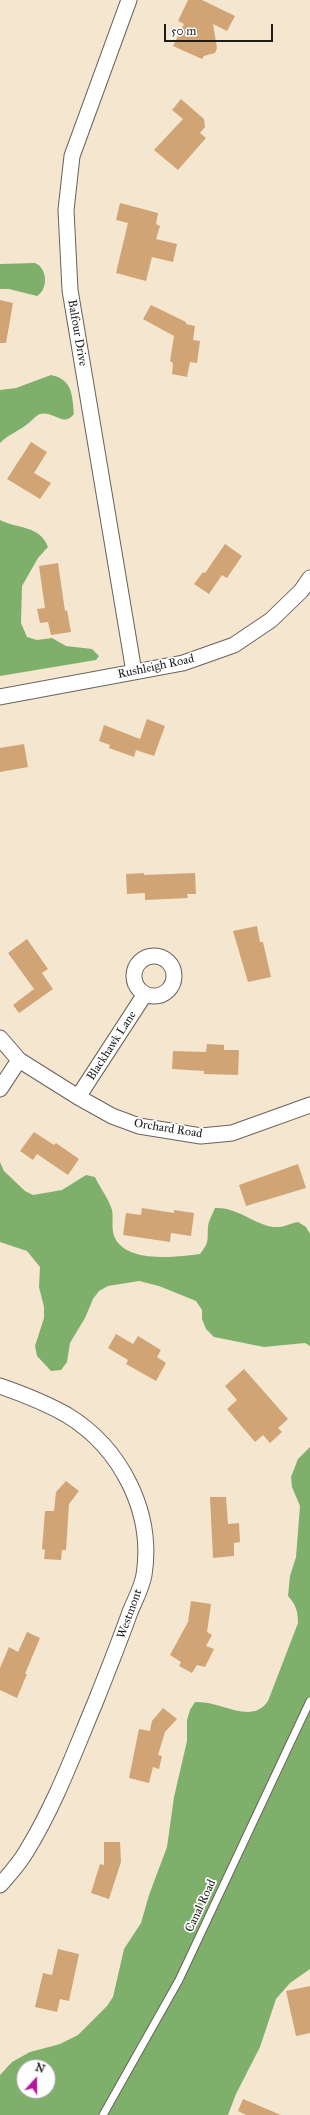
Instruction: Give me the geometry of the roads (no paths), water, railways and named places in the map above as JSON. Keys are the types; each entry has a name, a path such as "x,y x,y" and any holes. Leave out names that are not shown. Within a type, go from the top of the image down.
{"street":[{"name":"Balfour Drive","path":"129,0 72,156 66,210 70,290 134,672"},
{"name":"Rushleigh Road","path":"0,697 183,664 234,644 271,620 301,591 310,578"},
{"name":"Blackhawk Lane","path":"78,1097 145,994"},
{"name":"Orchard Road","path":"0,1038 20,1060 78,1097 112,1116 139,1126 201,1136 232,1133 310,1105"},
{"path":"0,1089 20,1060"},
{"name":"Westmont","path":"0,1386 33,1398 68,1416 97,1437 118,1462 133,1489 145,1532 147,1552 144,1577 115,1653 65,1774 26,1853 0,1886"}],"lane":[{"name":"Canal Road","path":"102,2115 179,1980 310,1701"}]}
